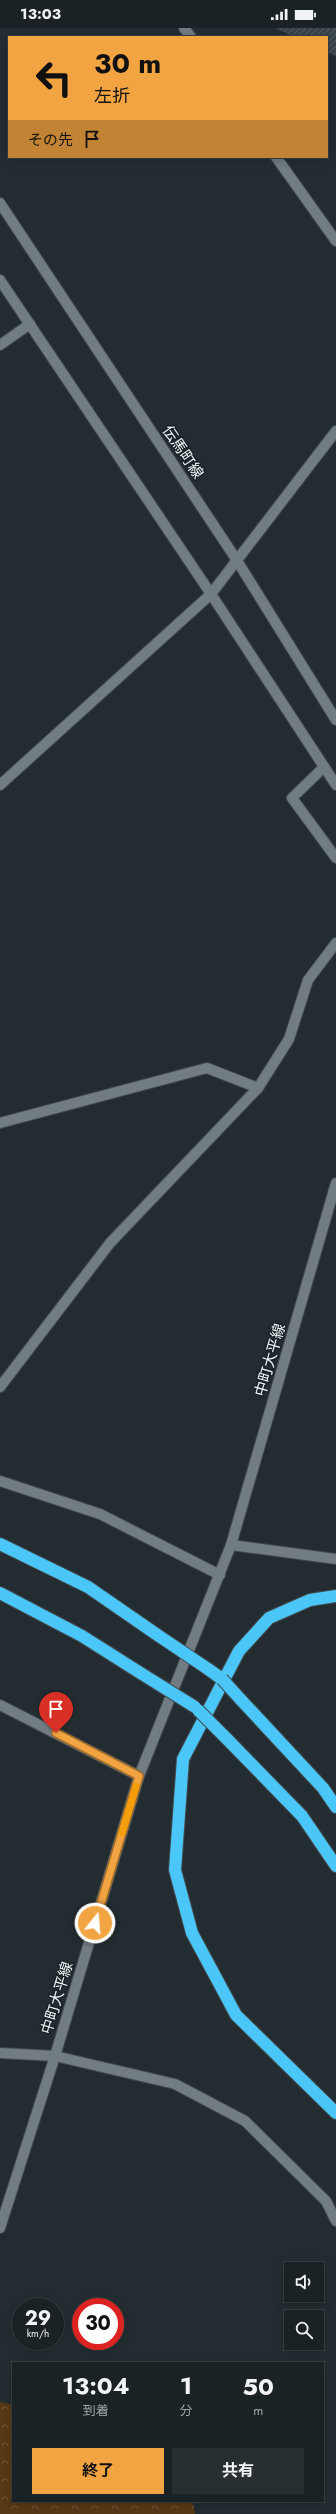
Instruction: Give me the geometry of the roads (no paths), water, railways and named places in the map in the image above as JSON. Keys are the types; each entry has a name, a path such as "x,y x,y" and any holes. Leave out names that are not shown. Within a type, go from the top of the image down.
{"highway":[{"path":"0,1544 88,1587 222,1679 323,1788 336,1807"},
{"path":"0,1593 82,1636 195,1707 302,1816 336,1866"},
{"path":"336,1596 310,1600 268,1618 239,1651 183,1758 175,1870 192,1933 236,2015 336,2114"}],"street":[{"path":"184,28 190,36"},
{"path":"277,158 336,241"},
{"name":"伝馬町線","path":"0,203 236,559 336,720"},
{"path":"0,280 211,594 336,785"},
{"path":"0,344 30,324"},
{"path":"0,785 211,594 236,559 336,431"},
{"path":"324,767 292,798 336,858"},
{"path":"0,1387 110,1243 258,1088 289,1039 308,980 336,943"},
{"path":"0,1123 207,1068 258,1088"},
{"name":"中町大平線","path":"0,2228 55,2056 139,1776 231,1545 336,1183"},
{"path":"0,1481 100,1514 220,1575"},
{"path":"231,1545 336,1559"},
{"path":"0,1705 139,1776"},
{"path":"0,2053 55,2056 174,2084 246,2121 326,2201 336,2221"}]}
